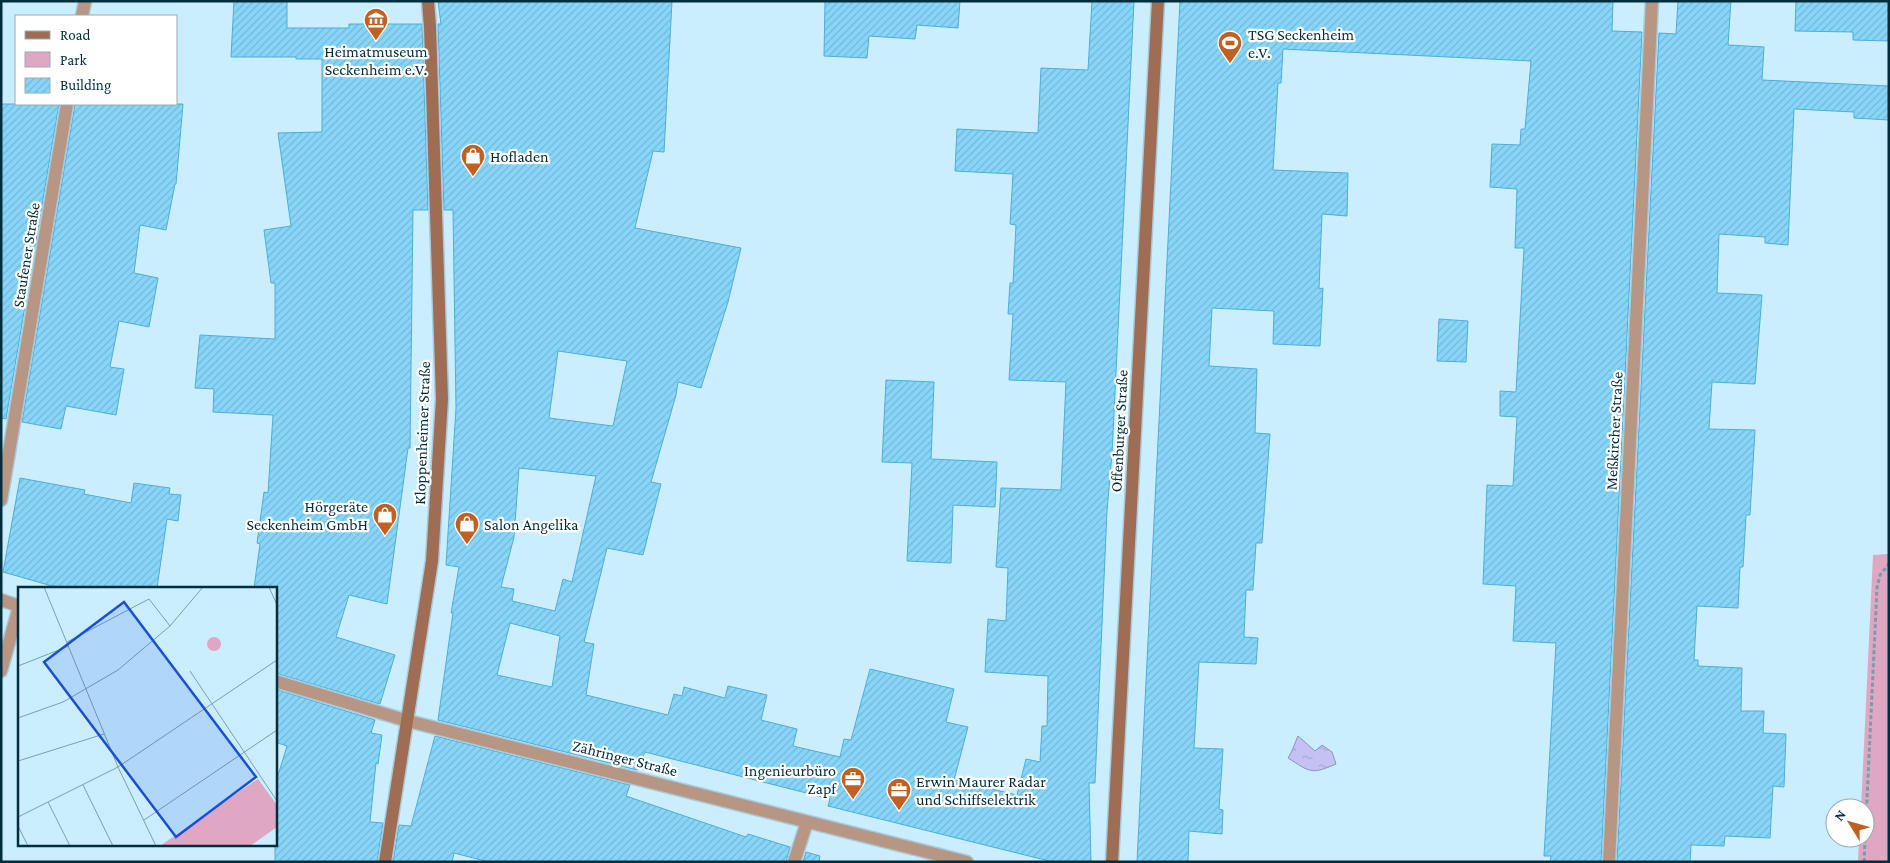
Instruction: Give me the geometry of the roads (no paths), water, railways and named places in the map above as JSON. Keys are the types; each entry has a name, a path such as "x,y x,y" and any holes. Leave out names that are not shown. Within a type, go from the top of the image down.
{"street":[{"path":"82,15 85,1"},
{"name":"Kloppenheimer Straße","path":"385,862 432,561 442,399 428,1"},
{"name":"Offenburger Straße","path":"1112,862 1158,1"},
{"name":"Meßkircher Straße","path":"1609,862 1652,1"},
{"name":"Staufener Straße","path":"1,500 68,105"},
{"path":"1,600 18,606"},
{"path":"1,671 18,610"},
{"name":"Zähringer Straße","path":"276,681 408,720 968,862"},
{"path":"794,862 808,822"}],"water":[{"path":"1298,736 1315,751 1322,745 1332,752 1336,764 1316,771 1306,769 1288,758"}],"place":[{"name":"Heimatmuseum Seckenheim e.V.","path":"376,41"},
{"name":"TSG Seckenheim e.V.","path":"1230,64"},
{"name":"Hofladen","path":"473,177"},
{"name":"Hörgeräte Seckenheim GmbH","path":"385,536"},
{"name":"Salon Angelika","path":"467,545"},
{"name":"Ingenieurbüro Zapf","path":"853,800"},
{"name":"Erwin Maurer Radar und Schiffselektrik","path":"899,811"}]}
